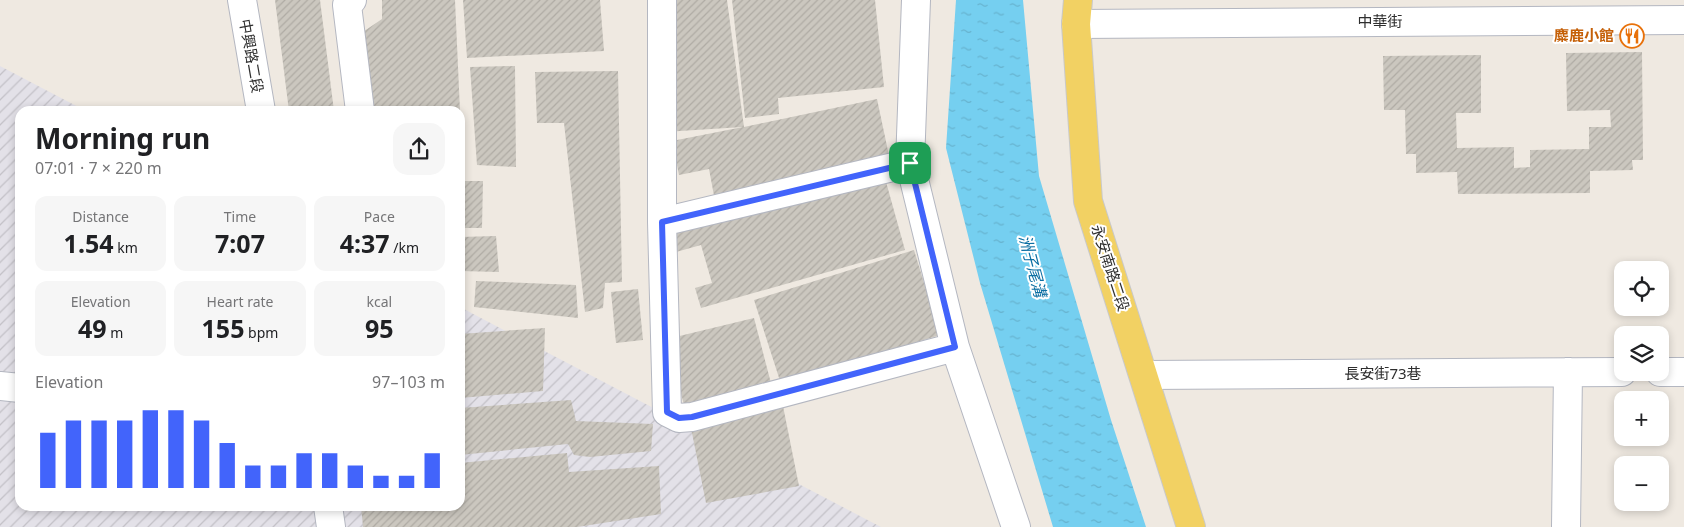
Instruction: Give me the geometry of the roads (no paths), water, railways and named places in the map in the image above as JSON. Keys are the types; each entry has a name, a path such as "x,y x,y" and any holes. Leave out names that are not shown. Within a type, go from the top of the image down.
{"main road":[{"name":"永安南路二段","path":"1077,12 1088,201 1191,527"}],"street":[{"name":"中興路二段","path":"242,0 260,106"},
{"path":"352,0 347,5 359,106"},
{"path":"662,0 662,222 667,412 679,418 692,417 955,347"},
{"path":"916,0 910,163 955,347 1016,527"},
{"name":"中華街","path":"1077,12 1684,20"},
{"path":"662,222 910,163"},
{"path":"1566,527 1568,372"},
{"name":"長安街73巷","path":"1144,375 1614,372"},
{"path":"1669,372 1684,372"},
{"path":"0,386 15,388"},
{"path":"329,511 331,527"}],"water":[{"name":"洲子尾溝","path":"956,0 1023,0 1039,176 1111,420 1146,527 1053,527 980,283 946,148"}],"place":[{"name":"麋鹿小館","path":"1632,36"}]}
